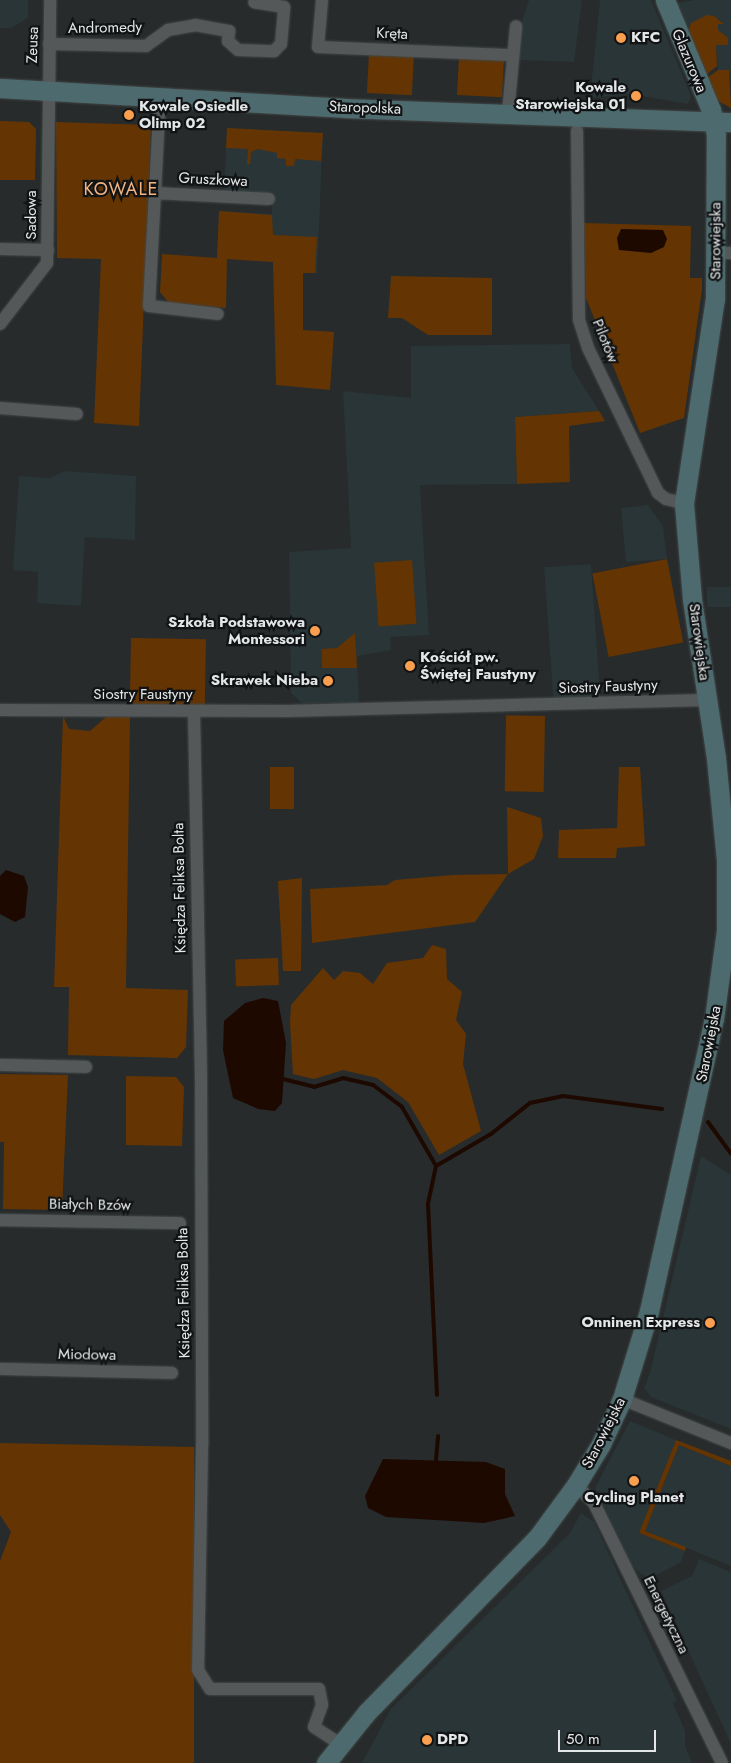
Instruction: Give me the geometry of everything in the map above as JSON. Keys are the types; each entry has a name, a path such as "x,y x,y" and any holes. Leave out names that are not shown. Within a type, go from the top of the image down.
{"street":[{"name":"Zeusa","path":"48,91 50,0"},
{"name":"Kręta","path":"322,0 318,47 512,55"},
{"name":"Glazurowa","path":"665,0 722,122"},
{"name":"Andromedy","path":"49,44 146,46 168,30 195,25 229,31 228,41 238,50 274,50 281,44 284,7 254,2"},
{"path":"508,113 516,26"},
{"name":"Staropolska","path":"0,88 345,108 722,122"},
{"name":"Sadowa","path":"0,324 36,280 47,263 48,91"},
{"path":"160,96 149,306 218,314"},
{"name":"Starowiejska","path":"326,1763 380,1698 523,1554 576,1485 622,1399 650,1310 693,1124 721,977 729,887 726,850 687,553 684,503 724,253 722,122"},
{"name":"Pilotów","path":"577,131 579,320 588,348 658,493 666,499 684,503"},
{"name":"Gruszkowa","path":"156,193 269,199"},
{"path":"0,249 48,250"},
{"path":"0,408 77,414"},
{"name":"Siostry Faustyny","path":"0,710 194,711 468,708 707,700"},
{"name":"Księdza Feliksa Bolta","path":"194,711 201,1069 202,1446 198,1670 210,1689 319,1689 322,1705 314,1728 340,1744"},
{"path":"0,1065 86,1067"},
{"name":"Białych Bzów","path":"0,1220 180,1223"},
{"name":"Miodowa","path":"0,1369 172,1373"},
{"path":"622,1399 731,1444"},
{"name":"Energetyczna","path":"576,1485 594,1503 722,1763"}],"shaded area":[{"path":"0,0 28,0 28,18 11,28 0,28"},
{"path":"529,0 582,0 574,62 518,60 521,24"},
{"path":"600,0 651,0 691,96 688,104 642,96 641,93 590,98"},
{"path":"694,0 731,0 731,78 729,70 718,70 716,45 728,44 718,30 718,24 723,24 718,18 688,31 677,3"},
{"path":"707,15 714,16 724,24 718,24 718,30 728,38 728,45 716,45 717,66 706,75 688,31 691,23"},
{"path":"369,53 414,55 412,95 367,93"},
{"path":"459,57 504,59 502,97 457,95"},
{"path":"718,70 729,70 731,108 718,101 707,78"},
{"path":"0,121 29,122 36,129 35,180 0,180"},
{"path":"56,122 151,125 139,426 94,423 101,259 57,258"},
{"path":"227,128 323,133 317,273 273,271 273,262 217,258 219,211 272,214 271,193 224,190"},
{"path":"227,128 323,133 321,161 295,159 294,166 286,166 286,159 277,158 277,153 258,149 251,152 250,164 247,164 248,149 226,148"},
{"path":"219,211 272,215 273,235 317,237 315,273 303,273 303,330 334,332 330,390 276,385 273,262 227,259 226,308 169,303 160,292 162,254 217,258"},
{"path":"584,223 691,226 690,278 702,278 702,289 684,418 640,433 586,298"},
{"path":"621,229 663,230 667,239 664,247 651,253 619,250 617,238"},
{"path":"391,276 492,278 492,335 428,335 402,318 388,318"},
{"path":"570,344 572,368 599,411 515,417 517,484 420,485 429,635 390,637 391,650 357,656 359,703 302,703 291,693 289,552 351,548 343,391 411,398 411,346"},
{"path":"599,411 605,421 569,426 570,482 517,484 515,417"},
{"path":"64,471 136,476 135,540 85,537 81,606 37,603 38,572 13,570 19,476 50,478"},
{"path":"648,505 663,526 667,559 626,562 621,508"},
{"path":"667,559 683,642 609,657 592,574"},
{"path":"412,560 416,624 379,626 374,563"},
{"path":"591,564 600,697 553,700 544,567"},
{"path":"707,587 731,587 731,607 707,607"},
{"path":"355,633 357,668 322,668 322,649 337,648"},
{"path":"131,638 206,639 205,708 130,707"},
{"path":"506,715 545,716 544,792 505,791"},
{"path":"63,716 69,729 90,731 106,717 130,717 126,988 188,990 186,1047 177,1058 68,1055 69,987 54,987"},
{"path":"270,767 294,767 294,809 270,809"},
{"path":"619,767 640,767 645,846 617,848 616,858 558,858 559,830 617,828"},
{"path":"507,807 541,818 543,836 534,859 508,874"},
{"path":"6,870 24,876 28,887 25,917 15,922 0,914 0,876"},
{"path":"508,874 475,922 312,943 310,889 387,885 395,880 453,875"},
{"path":"302,878 301,971 283,971 278,881"},
{"path":"432,945 446,949 447,979 462,992 456,1020 466,1034 463,1064 481,1131 439,1155 408,1102 377,1078 343,1070 314,1079 293,1074 290,1023 291,1005 323,968 334,980 343,971 360,973 373,984 387,963 423,958"},
{"path":"278,958 279,985 236,986 235,960"},
{"path":"263,998 278,1001 286,1043 282,1103 275,1111 258,1109 233,1098 223,1050 224,1021 245,1003"},
{"path":"0,1074 68,1075 62,1210 3,1209 4,1142 0,1142"},
{"path":"126,1076 176,1077 184,1087 182,1146 126,1145"},
{"path":"701,1156 731,1175 731,1429 651,1397 644,1388 650,1373"},
{"path":"630,1421 676,1440 639,1533 685,1551 681,1562 651,1578 641,1574 632,1565 595,1488"},
{"path":"676,1440 731,1461 731,1466 679,1445 645,1531 686,1547 685,1551 639,1533"},
{"path":"0,1443 194,1447 194,1763 0,1763 0,1561 11,1532 0,1515"},
{"path":"679,1445 731,1466 731,1566 645,1531"},
{"path":"383,1459 486,1462 505,1469 505,1494 515,1516 484,1523 386,1517 368,1508 365,1496"},
{"path":"581,1513 594,1522 677,1701 673,1703 685,1731 685,1746 692,1763 362,1763 391,1709 570,1533"},
{"path":"699,1559 731,1572 731,1744 661,1591 692,1576"}],"waterway":[{"path":"283,1079 314,1087 343,1078 373,1085 402,1107 436,1166 428,1204 437,1395"},
{"path":"436,1166 491,1134 530,1103 563,1096 662,1109"},
{"path":"708,1122 731,1154"},
{"path":"436,1460 438,1436"}],"place":[{"name":"KFC","path":"621,38"},
{"name":"Kowale Starowiejska 01","path":"636,96"},
{"name":"Kowale Osiedle Olimp 02","path":"129,115"},
{"name":"Szkoła Podstawowa Montessori","path":"315,631"},
{"name":"Kościół pw. Świętej Faustyny","path":"410,666"},
{"name":"Skrawek Nieba","path":"328,681"},
{"name":"Onninen Express","path":"710,1323"},
{"name":"Cycling Planet","path":"634,1481"},
{"name":"DPD","path":"427,1740"}],"district":[{"name":"KOWALE","path":"121,189"}]}
